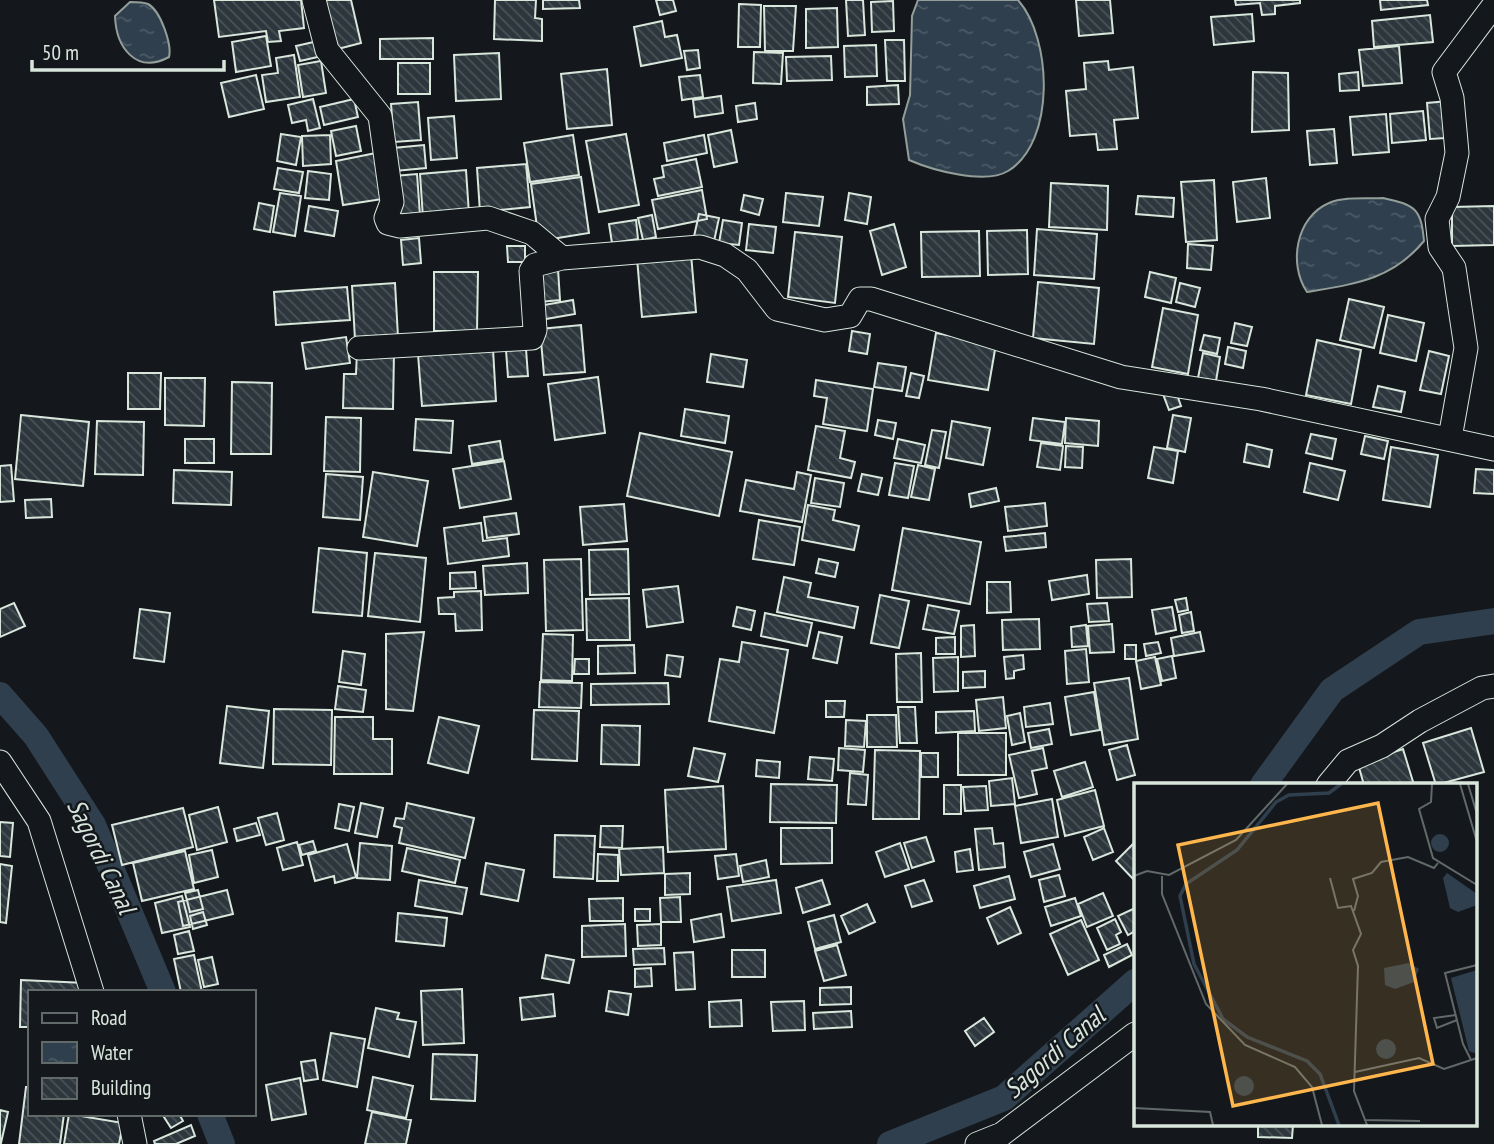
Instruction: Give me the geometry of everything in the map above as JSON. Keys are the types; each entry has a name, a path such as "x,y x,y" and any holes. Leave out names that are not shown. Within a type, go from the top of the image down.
{"street":[{"path":"314,0 327,50 380,116 392,202 386,218 388,223 413,226 488,218 532,233 562,258"},
{"path":"1450,438 1466,348 1454,268 1440,247 1437,219 1448,197 1457,153 1452,98 1444,72 1494,5"},
{"path":"359,348 532,338 535,330 532,267 562,258 700,247 724,255 747,271 777,309 825,320 850,316 860,299 871,299 1121,377 1261,399 1494,449"},
{"path":"1330,783 1348,761 1382,746 1420,721 1482,688 1494,686"},
{"path":"0,762 39,821 91,990"},
{"path":"977,1144 1002,1134 1134,1035"},
{"path":"129,1116 135,1144"}],"water":[{"path":"918,0 1018,0 1029,17 1038,39 1042,63 1044,89 1041,114 1035,137 1024,157 1008,171 986,177 973,176 944,172 909,160 903,119 910,95 912,16"},
{"path":"130,2 141,2 153,8 167,37 169,57 147,63 130,55 124,47 119,38 115,16"},
{"path":"1383,198 1402,203 1414,210 1421,221 1424,241 1412,254 1385,272 1356,283 1307,292 1301,281 1297,255 1303,230 1309,219 1318,210 1335,201"}],"building":[{"path":"214,0 301,0 304,28 279,31 281,41 268,42 266,31 219,37"},
{"path":"324,0 351,0 361,43 334,50"},
{"path":"495,0 536,0 535,18 542,19 542,41 494,39"},
{"path":"543,0 579,0 580,8 543,9"},
{"path":"656,0 673,0 676,11 660,15"},
{"path":"846,0 863,0 865,35 848,36"},
{"path":"1076,0 1110,0 1113,33 1079,36"},
{"path":"1235,0 1300,0 1300,3 1275,6 1275,14 1262,15 1260,3 1236,5"},
{"path":"1380,0 1427,0 1428,5 1381,10"},
{"path":"893,1 894,31 872,32 871,2"},
{"path":"739,4 761,5 760,47 738,47"},
{"path":"764,6 796,6 793,51 765,51"},
{"path":"837,8 838,47 806,48 806,9"},
{"path":"1252,14 1254,41 1214,45 1211,17"},
{"path":"1430,15 1433,42 1374,47 1372,21"},
{"path":"662,21 665,37 677,35 682,58 641,66 634,27"},
{"path":"266,36 271,66 236,72 232,42"},
{"path":"433,38 433,59 380,59 380,39"},
{"path":"885,40 904,40 905,81 887,81"},
{"path":"318,41 322,56 300,61 296,46"},
{"path":"876,45 877,76 845,77 844,46"},
{"path":"1399,46 1402,83 1363,86 1359,50"},
{"path":"698,50 700,68 687,70 684,51"},
{"path":"754,52 783,53 781,84 753,83"},
{"path":"499,53 501,99 456,101 454,55"},
{"path":"294,55 300,97 266,102 262,75 278,73 276,58"},
{"path":"831,56 832,80 787,81 786,57"},
{"path":"321,61 326,93 303,97 298,65"},
{"path":"1108,61 1109,70 1133,67 1138,118 1114,120 1117,149 1098,150 1096,134 1070,136 1066,91 1086,89 1084,63"},
{"path":"398,63 430,63 430,94 398,94"},
{"path":"607,69 612,125 567,129 561,74"},
{"path":"1253,72 1288,73 1289,130 1252,132"},
{"path":"1358,72 1359,90 1340,91 1339,74"},
{"path":"256,75 264,109 229,117 221,83"},
{"path":"700,75 703,97 682,100 679,77"},
{"path":"898,85 899,104 867,105 867,87"},
{"path":"721,96 723,113 695,117 693,100"},
{"path":"313,99 320,128 308,131 306,120 292,123 288,105"},
{"path":"354,99 358,117 324,125 320,107"},
{"path":"1459,100 1462,137 1430,139 1427,103"},
{"path":"418,102 421,140 394,142 391,104"},
{"path":"755,103 757,119 738,122 736,106"},
{"path":"1423,111 1426,140 1392,143 1390,114"},
{"path":"1386,114 1389,152 1353,155 1350,117"},
{"path":"454,116 457,158 431,160 428,118"},
{"path":"356,126 361,151 336,156 331,131"},
{"path":"1334,129 1337,163 1310,165 1307,131"},
{"path":"731,130 737,162 714,167 708,135"},
{"path":"281,134 301,137 296,165 277,161"},
{"path":"626,134 639,205 599,212 586,141"},
{"path":"330,135 331,164 303,166 302,136"},
{"path":"573,135 579,175 530,182 524,143"},
{"path":"704,135 707,153 667,161 664,143"},
{"path":"424,145 426,168 395,171 393,148"},
{"path":"381,152 389,198 343,205 336,161"},
{"path":"696,159 702,187 658,196 654,179 664,177 662,166"},
{"path":"526,164 530,207 480,212 477,168"},
{"path":"278,168 303,172 299,193 274,189"},
{"path":"466,170 469,214 423,218 420,174"},
{"path":"308,171 331,174 329,200 305,198"},
{"path":"417,174 420,215 397,217 394,176"},
{"path":"581,177 589,233 539,241 531,184"},
{"path":"1266,178 1270,218 1237,222 1233,182"},
{"path":"1214,180 1217,240 1186,242 1181,182"},
{"path":"1051,183 1108,186 1107,230 1049,227"},
{"path":"702,190 707,219 658,229 652,200"},
{"path":"280,193 301,196 295,236 273,232"},
{"path":"786,193 823,197 819,226 783,222"},
{"path":"849,193 871,197 867,224 845,220"},
{"path":"744,195 763,199 759,215 741,210"},
{"path":"1138,196 1174,198 1173,217 1136,214"},
{"path":"259,203 274,206 270,232 254,229"},
{"path":"309,206 338,211 334,236 305,231"},
{"path":"1494,206 1494,245 1452,246 1452,207"},
{"path":"699,214 719,218 713,246 693,241"},
{"path":"652,215 656,237 643,240 638,218"},
{"path":"636,220 638,239 612,243 609,224"},
{"path":"723,220 742,223 739,245 719,243"},
{"path":"749,224 776,227 773,253 746,250"},
{"path":"894,224 906,267 882,275 870,231"},
{"path":"1037,229 1097,234 1094,279 1034,275"},
{"path":"1027,230 1028,274 988,275 987,231"},
{"path":"979,231 980,276 922,277 921,232"},
{"path":"795,232 842,237 835,303 788,297"},
{"path":"419,238 421,263 403,265 401,240"},
{"path":"1188,244 1213,246 1211,270 1187,268"},
{"path":"507,246 525,246 525,262 508,262"},
{"path":"691,254 696,312 642,317 637,258"},
{"path":"558,269 560,300 540,302 538,271"},
{"path":"434,272 478,272 477,331 434,331"},
{"path":"1150,272 1176,278 1171,303 1145,297"},
{"path":"1038,282 1099,288 1094,344 1033,338"},
{"path":"395,283 398,337 355,340 352,286"},
{"path":"1180,283 1200,288 1195,307 1176,302"},
{"path":"347,287 350,320 276,325 274,292"},
{"path":"1349,299 1384,307 1374,348 1340,340"},
{"path":"573,300 575,314 540,320 538,306"},
{"path":"1163,308 1198,315 1188,374 1152,367"},
{"path":"1388,315 1424,323 1416,361 1380,353"},
{"path":"1235,323 1252,327 1247,346 1231,343"},
{"path":"581,325 585,372 544,375 540,329"},
{"path":"852,331 870,334 867,354 849,351"},
{"path":"936,333 996,344 988,390 928,380"},
{"path":"1204,335 1220,338 1217,354 1200,350"},
{"path":"346,337 350,363 306,369 302,343"},
{"path":"1317,340 1361,350 1351,404 1306,395"},
{"path":"1228,347 1246,351 1243,368 1225,364"},
{"path":"493,349 496,401 422,406 418,354"},
{"path":"526,349 528,376 508,377 506,350"},
{"path":"1429,351 1449,356 1441,394 1420,390"},
{"path":"357,352 394,353 393,409 343,408 344,374 356,374"},
{"path":"1203,353 1220,357 1216,381 1198,378"},
{"path":"711,354 747,360 743,387 707,382"},
{"path":"878,363 906,367 902,391 874,387"},
{"path":"128,373 161,373 160,409 128,409"},
{"path":"911,373 924,376 919,398 906,396"},
{"path":"598,377 605,433 555,440 548,384"},
{"path":"165,378 205,378 204,426 165,425"},
{"path":"816,380 873,389 867,431 823,424 827,398 814,396"},
{"path":"232,382 272,383 271,454 231,454"},
{"path":"1378,386 1405,392 1401,412 1373,407"},
{"path":"1175,389 1181,406 1169,410 1163,394"},
{"path":"685,409 729,416 725,443 681,436"},
{"path":"21,415 89,422 83,486 15,479"},
{"path":"1173,415 1191,418 1185,452 1167,448"},
{"path":"326,417 361,418 360,472 324,471"},
{"path":"1033,418 1065,422 1062,444 1030,440"},
{"path":"1066,418 1099,421 1098,446 1065,443"},
{"path":"416,419 453,421 451,453 414,450"},
{"path":"878,420 896,423 893,439 875,435"},
{"path":"97,421 144,422 143,475 95,474"},
{"path":"952,421 990,428 983,465 946,458"},
{"path":"816,426 845,431 840,458 855,462 851,478 808,470"},
{"path":"932,430 946,432 939,468 925,465"},
{"path":"640,433 732,452 719,516 627,496"},
{"path":"1311,434 1336,439 1332,459 1306,453"},
{"path":"1365,436 1388,441 1384,459 1361,454"},
{"path":"185,439 214,439 214,463 185,463"},
{"path":"898,439 925,445 921,463 894,458"},
{"path":"500,441 503,459 472,464 469,446"},
{"path":"1041,443 1063,446 1060,470 1037,467"},
{"path":"1247,444 1272,450 1269,467 1244,462"},
{"path":"1066,446 1083,447 1082,468 1065,467"},
{"path":"1154,447 1178,451 1173,483 1148,478"},
{"path":"1391,447 1438,455 1430,507 1383,500"},
{"path":"504,461 511,499 460,508 453,469"},
{"path":"895,463 914,466 908,498 889,495"},
{"path":"1310,463 1345,471 1338,500 1304,492"},
{"path":"11,465 14,501 0,502 0,466"},
{"path":"918,465 935,469 929,500 911,497"},
{"path":"1476,469 1494,470 1494,494 1474,493"},
{"path":"174,470 232,472 231,505 173,503"},
{"path":"373,472 428,481 417,546 363,537"},
{"path":"797,472 811,475 802,522 740,511 746,480 794,489"},
{"path":"326,474 363,477 360,520 323,517"},
{"path":"862,474 882,478 878,495 858,491"},
{"path":"815,478 844,483 840,507 811,503"},
{"path":"996,488 999,501 971,507 969,494"},
{"path":"51,499 52,517 26,518 25,500"},
{"path":"1045,503 1047,526 1008,531 1005,507"},
{"path":"624,504 627,541 583,545 580,507"},
{"path":"808,505 835,510 833,520 859,526 854,550 802,540"},
{"path":"516,513 519,534 487,538 484,517"},
{"path":"759,520 800,527 794,565 753,559"},
{"path":"481,523 483,541 507,538 509,556 448,564 444,528"},
{"path":"903,528 981,542 970,604 892,590"},
{"path":"1045,533 1046,547 1006,551 1004,537"},
{"path":"319,548 367,553 362,616 313,612"},
{"path":"628,549 629,594 590,595 589,550"},
{"path":"375,553 426,558 420,622 368,616"},
{"path":"581,559 583,630 546,631 544,560"},
{"path":"819,559 838,563 835,577 816,573"},
{"path":"1131,559 1132,597 1097,598 1096,560"},
{"path":"527,563 528,593 485,595 483,566"},
{"path":"475,572 476,588 450,589 450,573"},
{"path":"1087,575 1089,594 1052,600 1049,581"},
{"path":"784,577 811,583 808,597 858,607 854,628 777,612"},
{"path":"987,582 1010,582 1011,612 987,613"},
{"path":"678,586 683,622 647,627 643,590"},
{"path":"481,591 482,630 456,631 455,614 439,614 438,598 454,597 454,592"},
{"path":"880,595 909,601 899,648 871,643"},
{"path":"629,598 630,640 587,640 586,599"},
{"path":"1186,598 1188,610 1178,612 1175,600"},
{"path":"14,603 25,626 0,637 0,609"},
{"path":"1107,603 1109,621 1089,622 1087,604"},
{"path":"928,605 959,611 954,634 923,629"},
{"path":"737,607 755,611 751,630 733,626"},
{"path":"1172,607 1176,630 1156,634 1152,610"},
{"path":"140,609 170,613 164,662 134,658"},
{"path":"1191,612 1194,631 1182,633 1179,615"},
{"path":"765,613 812,623 807,646 761,636"},
{"path":"1039,619 1040,649 1003,650 1002,620"},
{"path":"1112,624 1114,652 1090,653 1088,626"},
{"path":"974,625 975,656 961,657 961,626"},
{"path":"1086,625 1088,646 1072,647 1071,627"},
{"path":"424,632 413,711 386,709 386,634"},
{"path":"819,632 842,637 837,663 813,658"},
{"path":"1200,632 1204,651 1174,656 1171,638"},
{"path":"543,634 573,635 572,681 541,680"},
{"path":"955,637 955,654 936,654 936,638"},
{"path":"742,642 788,650 774,733 709,721 720,659 739,662"},
{"path":"1158,642 1161,653 1146,656 1144,644"},
{"path":"634,645 635,673 598,674 598,646"},
{"path":"1125,645 1136,645 1136,659 1125,659"},
{"path":"1086,649 1089,682 1067,684 1065,651"},
{"path":"343,651 365,654 361,685 339,682"},
{"path":"921,653 922,702 897,702 896,654"},
{"path":"667,655 683,657 680,677 665,675"},
{"path":"1023,655 1024,669 1014,671 1014,678 1006,679 1004,657"},
{"path":"1172,656 1176,678 1162,681 1157,659"},
{"path":"958,657 958,691 934,692 933,658"},
{"path":"1155,657 1161,685 1141,689 1136,661"},
{"path":"575,659 589,659 589,674 574,674"},
{"path":"985,671 985,687 963,688 963,672"},
{"path":"1129,678 1138,739 1104,745 1094,683"},
{"path":"540,682 582,683 581,708 539,707"},
{"path":"668,683 669,704 591,705 591,684"},
{"path":"338,686 366,690 363,712 335,709"},
{"path":"1094,692 1100,730 1071,735 1065,697"},
{"path":"1003,697 1006,728 979,731 976,700"},
{"path":"826,701 845,701 844,717 826,717"},
{"path":"1050,703 1053,724 1026,727 1024,707"},
{"path":"227,706 269,711 263,768 220,763"},
{"path":"898,707 915,707 917,743 900,743"},
{"path":"274,709 332,710 331,765 273,764"},
{"path":"534,710 579,711 577,761 532,759"},
{"path":"974,711 975,731 936,733 936,712"},
{"path":"1020,713 1025,742 1012,745 1007,716"},
{"path":"867,715 896,715 897,747 867,747"},
{"path":"335,717 373,717 373,739 392,739 392,774 334,774"},
{"path":"439,717 479,726 468,773 428,763"},
{"path":"846,720 866,721 864,747 845,746"},
{"path":"602,725 640,726 639,765 601,764"},
{"path":"1471,728 1484,772 1435,783 1423,743"},
{"path":"1049,729 1052,744 1031,748 1028,733"},
{"path":"958,733 1006,733 1006,775 958,775"},
{"path":"1127,745 1135,775 1117,780 1109,750"},
{"path":"694,748 725,754 718,782 688,776"},
{"path":"839,748 865,750 863,772 838,770"},
{"path":"1043,748 1047,768 1032,771 1037,794 1019,798 1009,755"},
{"path":"1403,749 1413,783 1363,783 1358,764"},
{"path":"875,750 920,751 919,819 873,819"},
{"path":"921,753 938,753 938,777 921,777"},
{"path":"810,757 834,759 832,781 808,779"},
{"path":"757,760 780,762 779,778 756,776"},
{"path":"1085,762 1093,787 1062,797 1054,771"},
{"path":"850,773 868,775 866,805 848,804"},
{"path":"1012,778 1015,804 991,806 989,781"},
{"path":"771,784 837,785 836,823 770,822"},
{"path":"944,785 961,785 961,814 944,814"},
{"path":"723,786 726,849 668,852 665,790"},
{"path":"986,786 988,810 965,811 963,787"},
{"path":"1095,790 1104,826 1065,836 1057,800"},
{"path":"1052,799 1058,837 1021,843 1015,806"},
{"path":"361,803 383,808 377,837 355,833"},
{"path":"407,803 474,818 465,858 399,843 402,828 394,826 396,818 404,819"},
{"path":"339,804 354,807 349,831 335,828"},
{"path":"218,807 227,842 197,850 189,815"},
{"path":"183,808 193,847 122,865 112,825"},
{"path":"277,813 284,840 266,845 258,818"},
{"path":"0,822 13,823 10,857 0,856"},
{"path":"256,823 260,835 237,841 234,829"},
{"path":"601,826 623,826 622,848 600,847"},
{"path":"781,828 832,828 832,863 781,864"},
{"path":"992,828 994,844 1003,843 1005,867 979,870 975,829"},
{"path":"1104,828 1113,852 1093,860 1084,837"},
{"path":"555,835 595,836 593,879 554,877"},
{"path":"926,837 934,861 912,868 904,843"},
{"path":"313,841 316,851 302,855 299,845"},
{"path":"297,842 303,865 283,870 277,848"},
{"path":"360,843 392,846 390,880 357,878"},
{"path":"900,843 909,869 885,877 876,852"},
{"path":"1134,843 1134,880 1116,861"},
{"path":"347,844 356,877 335,883 334,876 315,881 308,855"},
{"path":"1053,844 1060,869 1031,877 1024,852"},
{"path":"663,847 664,873 621,875 619,849"},
{"path":"407,848 460,860 455,883 402,871"},
{"path":"970,849 973,870 957,872 955,852"},
{"path":"212,850 218,877 194,883 189,855"},
{"path":"185,851 194,889 142,901 133,863"},
{"path":"598,854 618,855 618,881 597,881"},
{"path":"736,854 739,876 718,879 715,856"},
{"path":"766,860 769,877 743,882 740,866"},
{"path":"486,863 524,870 518,901 481,894"},
{"path":"0,864 12,866 6,923 0,922"},
{"path":"690,873 690,894 665,895 665,874"},
{"path":"1059,875 1065,896 1044,902 1039,880"},
{"path":"1009,876 1015,899 980,908 974,886"},
{"path":"419,880 467,888 462,914 415,906"},
{"path":"776,880 781,913 732,921 727,887"},
{"path":"822,880 830,904 803,913 796,888"},
{"path":"924,880 932,901 912,907 905,886"},
{"path":"198,890 203,909 190,912 185,893"},
{"path":"227,890 233,914 183,926 178,902"},
{"path":"1103,893 1113,916 1087,927 1078,904"},
{"path":"182,896 190,927 162,933 155,903"},
{"path":"680,897 681,922 661,922 660,898"},
{"path":"623,898 623,921 590,921 589,899"},
{"path":"1075,898 1081,916 1051,926 1045,907"},
{"path":"867,904 875,922 849,934 841,916"},
{"path":"1010,907 1021,933 998,944 987,918"},
{"path":"1134,908 1134,932 1128,935 1118,916"},
{"path":"635,909 650,909 650,921 635,921"},
{"path":"203,912 207,925 193,929 190,916"},
{"path":"398,913 447,918 444,946 396,941"},
{"path":"721,914 724,937 694,942 691,920"},
{"path":"834,915 841,942 815,949 808,922"},
{"path":"1115,919 1121,932 1116,935 1120,944 1107,950 1097,928"},
{"path":"1081,920 1099,960 1068,975 1050,934"},
{"path":"625,924 626,956 582,957 582,926"},
{"path":"661,924 661,945 638,946 637,925"},
{"path":"189,931 194,951 178,954 174,935"},
{"path":"1127,944 1132,955 1109,967 1104,955"},
{"path":"837,945 846,975 824,981 815,951"},
{"path":"664,948 665,964 634,965 633,949"},
{"path":"732,950 765,950 765,977 732,977"},
{"path":"693,952 695,989 676,990 674,953"},
{"path":"194,955 202,990 181,990 174,959"},
{"path":"546,955 574,960 569,983 542,978"},
{"path":"212,957 218,984 204,987 198,960"},
{"path":"651,968 652,986 635,987 635,969"},
{"path":"21,980 85,983 87,990 28,990 28,1027 20,1027"},
{"path":"851,987 851,1004 820,1005 820,988"},
{"path":"462,989 464,1043 423,1045 421,991"},
{"path":"609,991 631,994 628,1015 606,1011"},
{"path":"553,994 555,1016 522,1020 520,998"},
{"path":"741,1000 742,1026 710,1027 709,1002"},
{"path":"804,1001 805,1030 773,1031 771,1002"},
{"path":"376,1008 399,1013 397,1019 416,1022 409,1057 368,1048"},
{"path":"851,1011 852,1027 814,1029 813,1013"},
{"path":"984,1018 994,1032 975,1046 965,1031"},
{"path":"331,1033 365,1039 357,1087 323,1080"},
{"path":"433,1054 477,1055 475,1101 431,1099"},
{"path":"315,1060 318,1079 304,1081 301,1062"},
{"path":"373,1077 413,1086 406,1118 367,1110"},
{"path":"300,1078 306,1114 272,1120 266,1085"},
{"path":"28,1087 28,1116 64,1116 60,1144 19,1144"},
{"path":"0,1110 8,1112 1,1143 0,1143"},
{"path":"372,1112 411,1120 406,1144 365,1144"},
{"path":"69,1116 123,1123 119,1144 64,1144"},
{"path":"163,1116 180,1116 183,1121 171,1128"},
{"path":"191,1125 195,1136 176,1144 155,1144 154,1141"},
{"path":"1258,1126 1293,1126 1292,1138 1258,1137"}],"waterway":[{"name":"Sagordi Canal","path":"1264,783 1332,690 1419,632 1494,621"},
{"name":"Sagordi Canal","path":"0,695 36,736 93,825 162,990"},
{"name":"Sagordi Canal","path":"890,1144 1004,1098 1134,983"},
{"name":"Sagordi Canal","path":"211,1116 222,1144"}]}
